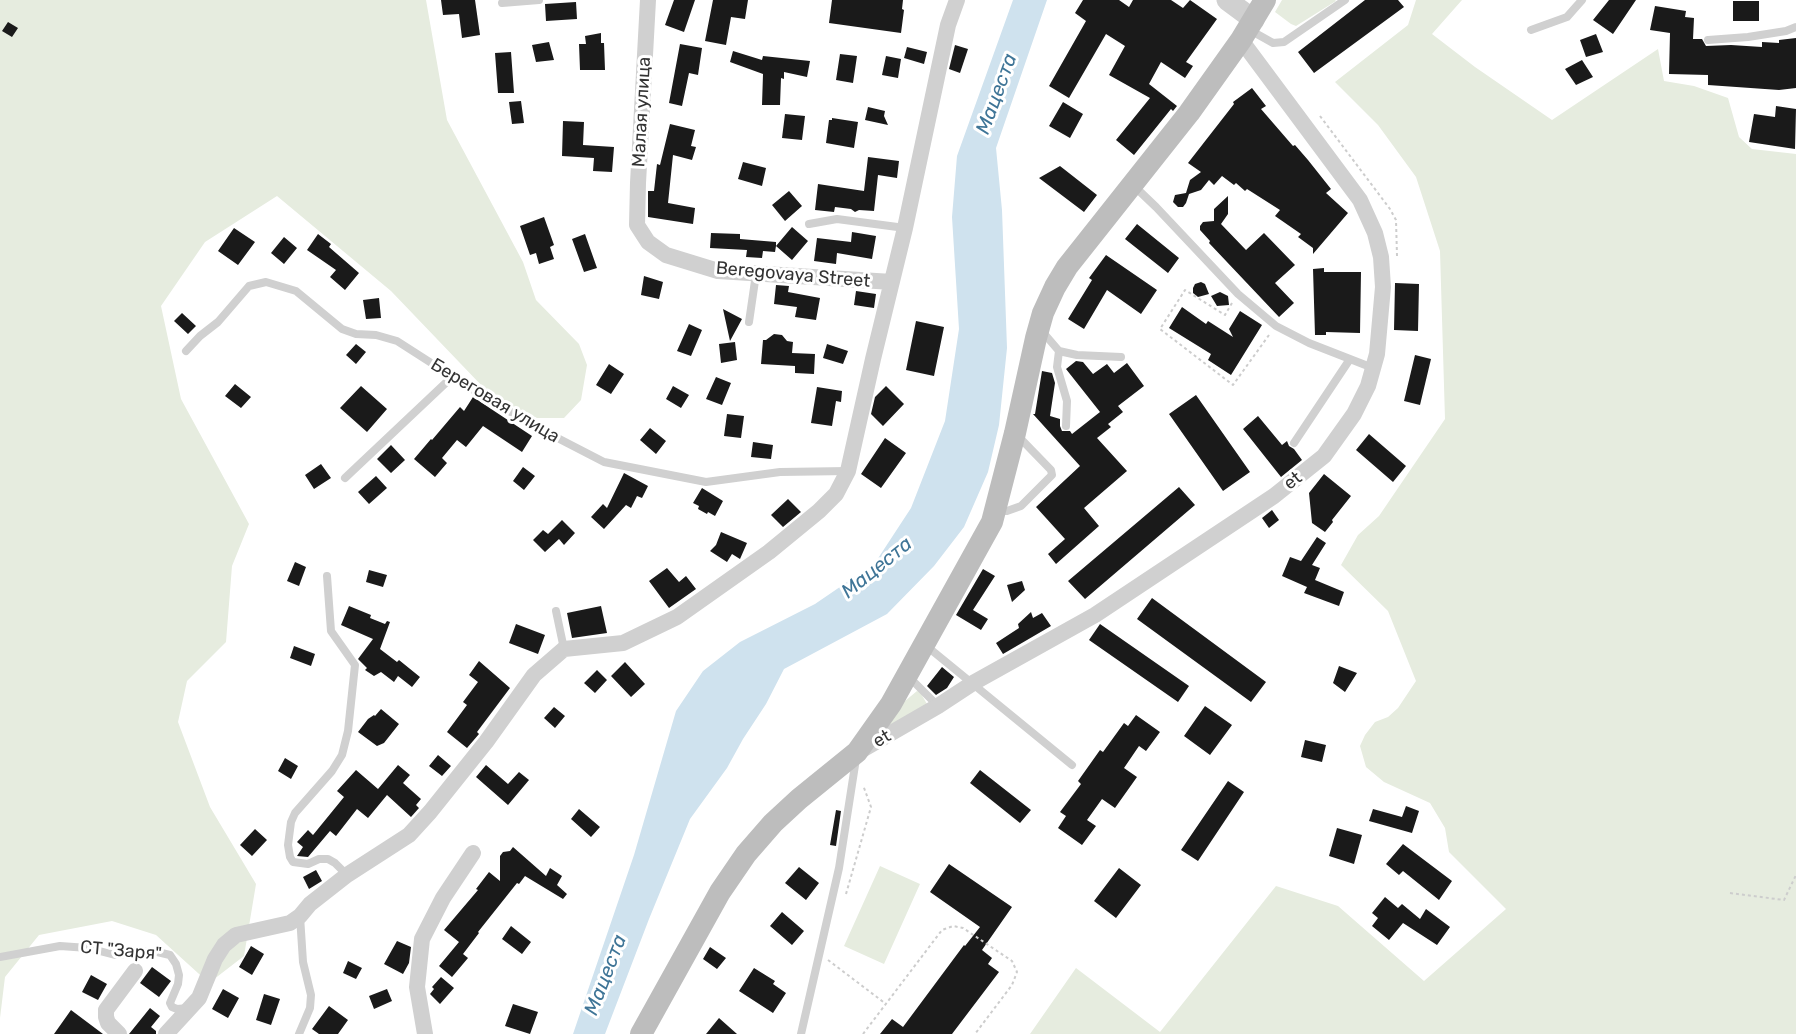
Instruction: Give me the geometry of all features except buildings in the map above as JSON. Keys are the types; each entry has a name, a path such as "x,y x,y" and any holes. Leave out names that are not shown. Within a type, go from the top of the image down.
{"main road":[{"path":"641,1034 720,892 746,854 799,799 857,752 891,704 981,544 996,511 1043,313 1067,267 1189,113 1248,29 1265,0"}],"street":[{"name":"Малая улица","path":"637,225 648,0"},
{"path":"166,1034 199,998 215,959 224,945 236,935 290,923 347,875 409,835 486,741 534,675 564,649 623,642 677,617 770,552 836,494 848,471 905,228 948,25 957,0"},
{"path":"1227,0 1248,29"},
{"name":"et","path":"857,752 1046,640 1095,615 1274,496 1324,456 1354,414 1368,386 1377,354 1383,287 1381,257 1370,219 1360,200 1248,29"},
{"name":"Beregovaya Street","path":"637,225 648,242 666,255 718,271 892,282"},
{"path":"425,1034 417,987 422,939 443,898 473,853"},
{"path":"119,1034 108,1023 106,1010 135,971"}],"lane":[{"path":"502,3 539,0"},
{"path":"1248,29 1273,43 1284,42 1345,0"},
{"path":"1531,30 1567,17 1582,0"},
{"path":"1708,40 1748,37 1786,31 1796,27"},
{"path":"1132,185 1156,207 1238,294 1276,326 1309,343 1373,368"},
{"path":"809,224 837,219 905,228"},
{"path":"749,322 756,274"},
{"name":"Береговая улица","path":"186,351 218,322 249,286 266,282 296,291 342,329 356,334 376,335 397,341 452,377 542,430 604,462 706,482 780,472 848,471"},
{"path":"1039,328 1059,351 1077,355 1121,357"},
{"path":"1059,351 1057,367 1067,400 1066,426"},
{"path":"1294,443 1350,359"},
{"path":"345,478 452,377"},
{"path":"996,511 1022,506 1052,475 1052,470 1015,433"},
{"path":"327,576 331,631 355,665 348,731 342,755 332,771 295,813 291,822 288,845 293,862 308,864 319,859 328,859 336,863 347,875"},
{"path":"556,611 564,649"},
{"path":"924,644 1072,765"},
{"path":"906,675 938,706"},
{"path":"801,1034 839,868 857,752"},
{"path":"299,1034 310,1008 311,995 303,962 300,916"},
{"name":"СТ \"Заря\"","path":"0,957 60,946 88,948 116,955 153,951 170,955 179,975 178,984 170,1003 177,1009 189,1008"}],"path":[{"path":"1320,116 1396,220 1398,253 1396,265"},
{"path":"1238,294 1225,315 1185,290 1160,329 1233,385 1276,326"},
{"path":"1730,893 1784,900 1796,875"},
{"path":"863,1034 942,930 958,926 1012,962 1017,972 1012,985 975,1034"},
{"path":"827,959 886,1004"}],"shaded area":[{"path":"0,0 426,0 447,120 523,262 536,300 579,344 587,365 581,400 564,418 531,418 482,386 391,291 277,196 205,242 161,306 181,399 249,524 232,566 226,642 187,681 178,722 210,807 256,884 244,956 209,983 156,935 112,921 39,935 5,977 0,1018"},
{"path":"1282,0 1336,1 1296,26 1275,12"},
{"path":"1416,0 1462,0 1432,34 1552,120 1658,49 1664,81 1694,86 1728,98 1739,137 1752,149 1796,154 1796,1034 1030,1034 1076,968 1160,1032 1276,886 1338,906 1424,981 1506,909 1449,852 1445,828 1430,803 1384,782 1366,767 1360,746 1365,735 1375,722 1388,717 1398,708 1416,681 1388,611 1341,565 1358,535 1379,516 1445,419 1440,251 1416,177 1378,125 1335,82 1408,25"},
{"path":"917,691 927,704 887,727 905,701"},
{"path":"880,866 920,884 884,964 844,946"}],"water":[{"name":"Мацеста","path":"1013,0 1047,0 996,148 1002,210 1007,348 999,425 988,472 964,527 934,566 887,614 784,669 766,704 727,768 690,819 605,1034 573,1034 634,855 676,711 703,671 740,642 815,604 875,563 911,508 945,421 959,329 952,217 957,156"}]}
